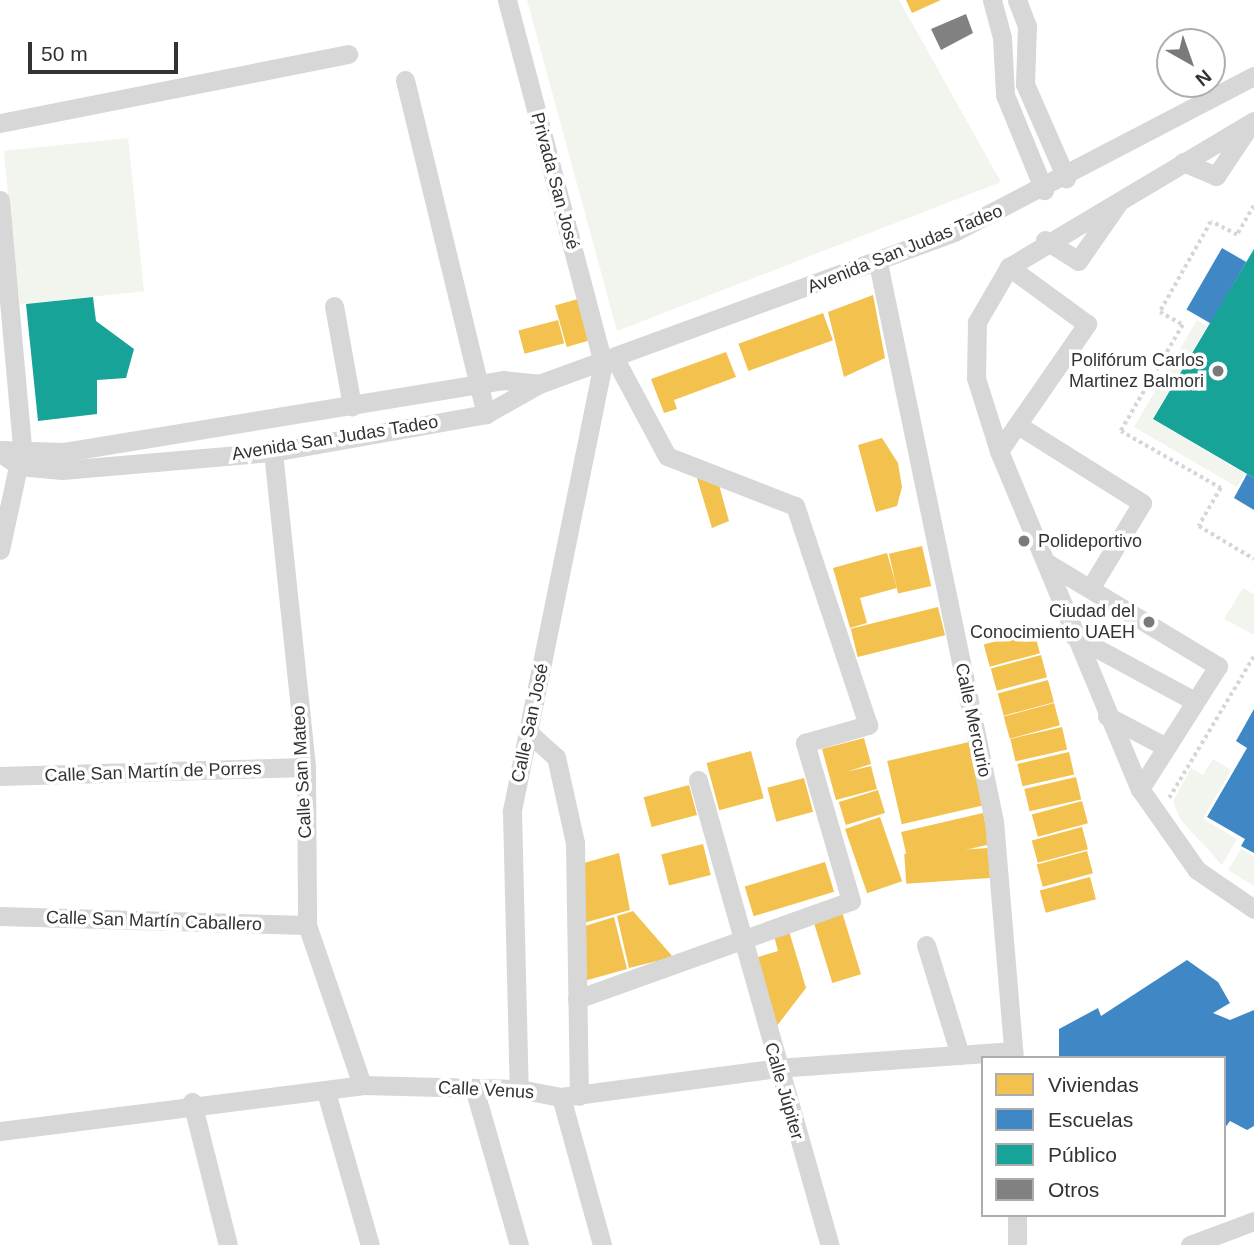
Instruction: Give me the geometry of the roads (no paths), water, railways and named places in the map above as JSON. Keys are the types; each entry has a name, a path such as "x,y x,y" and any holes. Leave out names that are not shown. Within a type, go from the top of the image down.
{"street":[{"name":"Privada San José","path":"507,0 609,361"},
{"path":"992,0 1002,37 1004,95 1044,190"},
{"path":"1017,0 1027,26 1025,84 1066,178"},
{"path":"0,123 348,54"},
{"name":"Avenida San Judas Tadeo","path":"0,452 62,470 273,452 486,414 539,384 878,263 1044,190 1254,76"},
{"path":"405,80 482,386 486,414"},
{"path":"1252,122 1045,240 1009,267 977,322 976,378 999,451 1047,563 1107,716 1140,789 1197,870 1254,909"},
{"path":"1183,162 1216,176 1252,122"},
{"path":"1045,240 1078,261 1123,195"},
{"path":"0,200 21,457 0,550"},
{"name":"Calle Mercurio","path":"878,263 994,821 1014,1054"},
{"path":"999,451 1021,427 1087,324 1009,267"},
{"path":"334,306 352,406"},
{"path":"577,999 741,937 851,901 806,743 868,725 795,506 667,456 609,361"},
{"name":"Calle San José","path":"519,1089 512,812 609,361"},
{"name":"Avenida San Judas Tadeo","path":"21,457 482,386 539,384"},
{"path":"1021,427 1142,503 1091,587"},
{"name":"Calle San Mateo","path":"273,452 306,767 307,925 362,1085"},
{"path":"1047,563 1091,587 1218,666 1140,789"},
{"path":"1074,636 1194,701"},
{"path":"1107,716 1166,747"},
{"path":"529,733 556,757 575,843 577,999 570,1097 602,1245"},
{"name":"Calle San Martín de Porres","path":"0,776 306,767"},
{"name":"Calle Júpiter","path":"698,780 777,1068 830,1245"},
{"name":"Calle San Martín Caballero","path":"0,916 307,925"},
{"path":"926,945 960,1055"},
{"name":"Calle Venus","path":"0,1131 191,1102 326,1092 362,1085 519,1089 570,1097 777,1068 960,1055 1014,1054"},
{"path":"474,1088 519,1245"},
{"path":"326,1092 370,1245"},
{"path":"191,1102 228,1245"},
{"path":"1017,1217 1017,1245"},
{"path":"1190,1245 1254,1221"}],"place":[{"name":"Polifórum Carlos Martinez Balmori","path":"1218,371"},
{"name":"Polideportivo","path":"1024,541"},
{"name":"Ciudad del Conocimiento UAEH","path":"1149,622"}]}
